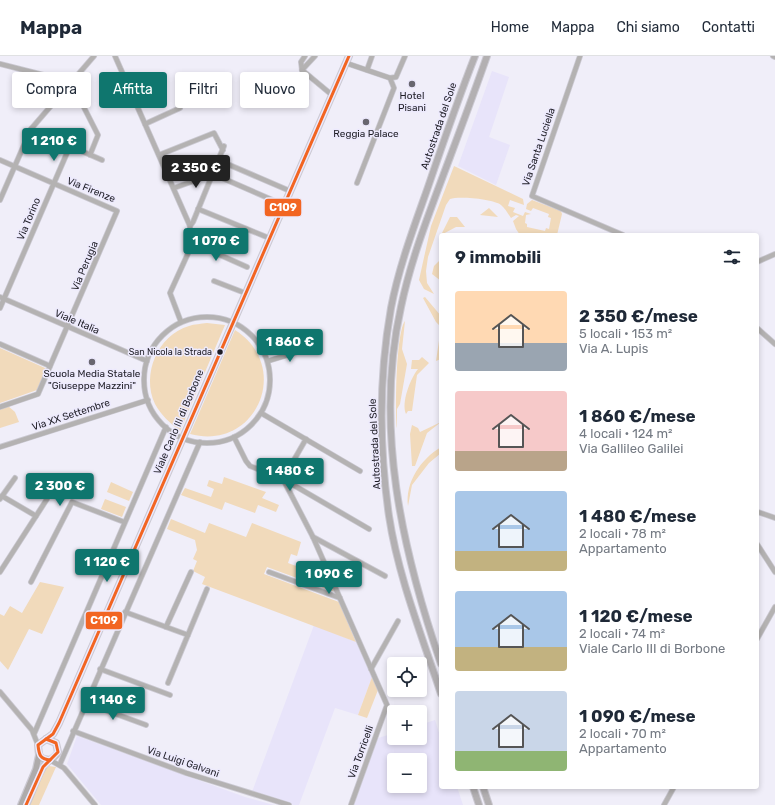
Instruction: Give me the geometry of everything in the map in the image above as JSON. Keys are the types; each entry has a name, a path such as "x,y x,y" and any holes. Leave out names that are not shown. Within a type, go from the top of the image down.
{"highway":[{"name":"Autostrada del Sole","path":"439,688 408,593 389,517 383,446 382,386 384,354 392,306 405,254 475,56"},
{"name":"Autostrada del Sole","path":"439,658 419,599 399,512 392,445 391,402 394,352 400,308 414,254 487,56"},
{"path":"474,789 479,805"},
{"path":"484,789 489,805"}],"main road":[{"name":"Viale Carlo III di Borbone","path":"38,745 53,734 59,723 349,56"},
{"name":"Viale Carlo III di Borbone","path":"58,752 56,743 59,723"},
{"path":"46,739 56,743"},
{"path":"20,805 36,769 39,755 38,745"},
{"path":"26,805 43,767 55,757 58,752"},
{"path":"39,755 43,759 50,760"}],"street":[{"path":"80,72 94,56"},
{"path":"115,56 190,226 191,242 170,293 181,322"},
{"path":"305,56 301,62 302,70 332,95"},
{"path":"302,70 315,56"},
{"path":"367,70 372,56"},
{"path":"346,63 390,78 396,77 405,56"},
{"name":"Via Santa Luciella","path":"580,56 532,196 618,233"},
{"path":"0,64 32,72"},
{"path":"357,183 394,88 390,78"},
{"path":"0,200 32,130 50,108"},
{"path":"84,108 98,136 90,155"},
{"path":"145,124 180,108"},
{"path":"32,130 102,160"},
{"path":"159,155 214,132 224,148 190,226"},
{"name":"Via Torino","path":"0,308 2,298 70,146"},
{"name":"Via Firenze","path":"0,160 117,211"},
{"path":"218,160 290,191"},
{"path":"174,188 213,174 284,205"},
{"path":"198,209 269,238"},
{"name":"Via Perugia","path":"0,407 38,394 68,328 117,211"},
{"path":"191,242 248,266"},
{"path":"759,261 775,254"},
{"path":"214,281 245,293"},
{"name":"Viale Italia","path":"2,298 68,328 147,361"},
{"path":"207,316 233,322 242,327 255,338 264,351 268,361 270,388 261,413 250,427 234,437 223,441 200,442 183,438 166,427 158,418 148,400 144,374 151,351 160,338 172,327 181,322 207,316"},
{"path":"759,330 775,344"},
{"path":"0,344 50,366"},
{"path":"268,361 304,350 311,350"},
{"name":"Via XX Settembre","path":"0,447 148,400"},
{"path":"261,413 360,471"},
{"path":"38,745 33,732 166,427"},
{"path":"234,437 250,466 283,479 369,529"},
{"path":"283,479 306,439"},
{"path":"61,765 100,669 200,442"},
{"path":"14,478 1,497 36,516"},
{"path":"283,479 313,537 371,669"},
{"path":"0,572 47,499 50,487"},
{"path":"31,582 72,502 124,522"},
{"path":"759,514 775,518"},
{"path":"313,537 385,576"},
{"path":"759,547 775,572"},
{"path":"166,627 191,572"},
{"path":"269,572 340,598"},
{"path":"168,683 207,589"},
{"path":"759,635 775,607"},
{"path":"125,612 188,635"},
{"path":"371,669 398,621"},
{"path":"100,669 170,695"},
{"name":"Via Torricelli","path":"351,805 387,706 371,669"},
{"path":"0,692 33,732 39,737 46,739"},
{"path":"86,703 146,725"},
{"name":"Via Luigi Galvani","path":"74,731 186,773 289,805"},
{"path":"58,752 61,765"},
{"path":"50,760 61,765 95,805"},
{"path":"664,805 673,789"}],"shaded area":[{"path":"492,71 509,77 489,137 510,145 496,185 458,166"},
{"path":"454,166 523,199 524,205 510,200 508,206 515,208 513,212 523,216 525,212 531,214 526,215 525,223 527,224 527,227 545,231 546,228 549,229 551,218 548,217 549,214 533,208 531,211 526,209 527,204 532,200 561,211 562,214 557,233 519,233 513,221 519,216 516,215 511,218 505,209 497,203 476,199 450,199 446,205 428,257 426,271 427,283 434,294 424,289 419,280 431,226"},
{"path":"489,208 498,217 480,215"},
{"path":"450,217 457,217 465,227 456,227 442,233"},
{"path":"439,261 439,279 432,274 434,266"},
{"path":"425,297 439,314 439,325 436,322 423,298"},
{"path":"405,321 402,349 407,364 400,404 397,409 397,428 396,390 398,355 402,328"},
{"path":"207,323 225,325 180,431 166,419 155,404 151,392 151,369 155,357 169,338 178,331 189,326"},
{"path":"235,330 252,346 262,364 264,384 259,403 249,419 233,431 213,436 190,434"},
{"path":"439,341 439,360 436,361"},
{"path":"0,348 45,368 46,370 37,390 0,403"},
{"path":"422,357 429,363 417,375 412,411 408,411 406,414 405,398 412,379 418,369 411,369 412,360 419,360"},
{"path":"8,406 15,412 19,422 0,428 0,409"},
{"path":"439,423 427,433 415,466 412,466 410,434 412,425 418,428 420,432"},
{"path":"439,448 439,455 429,463 412,485 408,506 409,488 412,480 421,465"},
{"path":"224,477 266,492 262,498 279,505 276,512 258,505 255,513 225,502 222,510 181,495 185,488 211,497 214,489 207,486 209,480 222,484"},
{"path":"111,482 133,492 129,501 107,492"},
{"path":"105,499 126,507 122,517 101,509"},
{"path":"171,519 205,533 209,523 246,537 252,523 301,542 297,556 291,554 288,563 329,578 335,592 267,567 264,574 339,602 356,642 202,584 205,577 193,571 197,561 193,559 197,550 195,540 167,529"},
{"path":"40,582 64,587 42,634 29,629 8,670 0,661 0,614 4,616 10,606 22,613"},
{"path":"314,625 356,642 372,677 358,715 335,708 299,805 293,805 252,792"},
{"path":"372,677 378,690 367,718 358,715"},
{"path":"435,720 439,733 439,789 458,789 463,805 348,805 372,740 387,735 387,745 427,745 427,723"},
{"path":"77,736 245,797 274,805 101,805 67,764"},
{"path":"49,766 56,767 39,805 29,805 45,770"}],"transit line":[{"name":"C109","path":"50,760 44,759 41,756 38,745 53,734 59,723 349,56"},
{"name":"C109","path":"26,805 43,767 58,752 56,743 46,739"}],"place":[{"name":"Hotel Pisani","path":"412,84"},
{"name":"Reggia Palace","path":"366,122"},
{"name":"San Nicola la Strada","path":"220,352"},
{"name":"Scuola Media Statale \"Giuseppe Mazzini\"","path":"92,362"}]}
